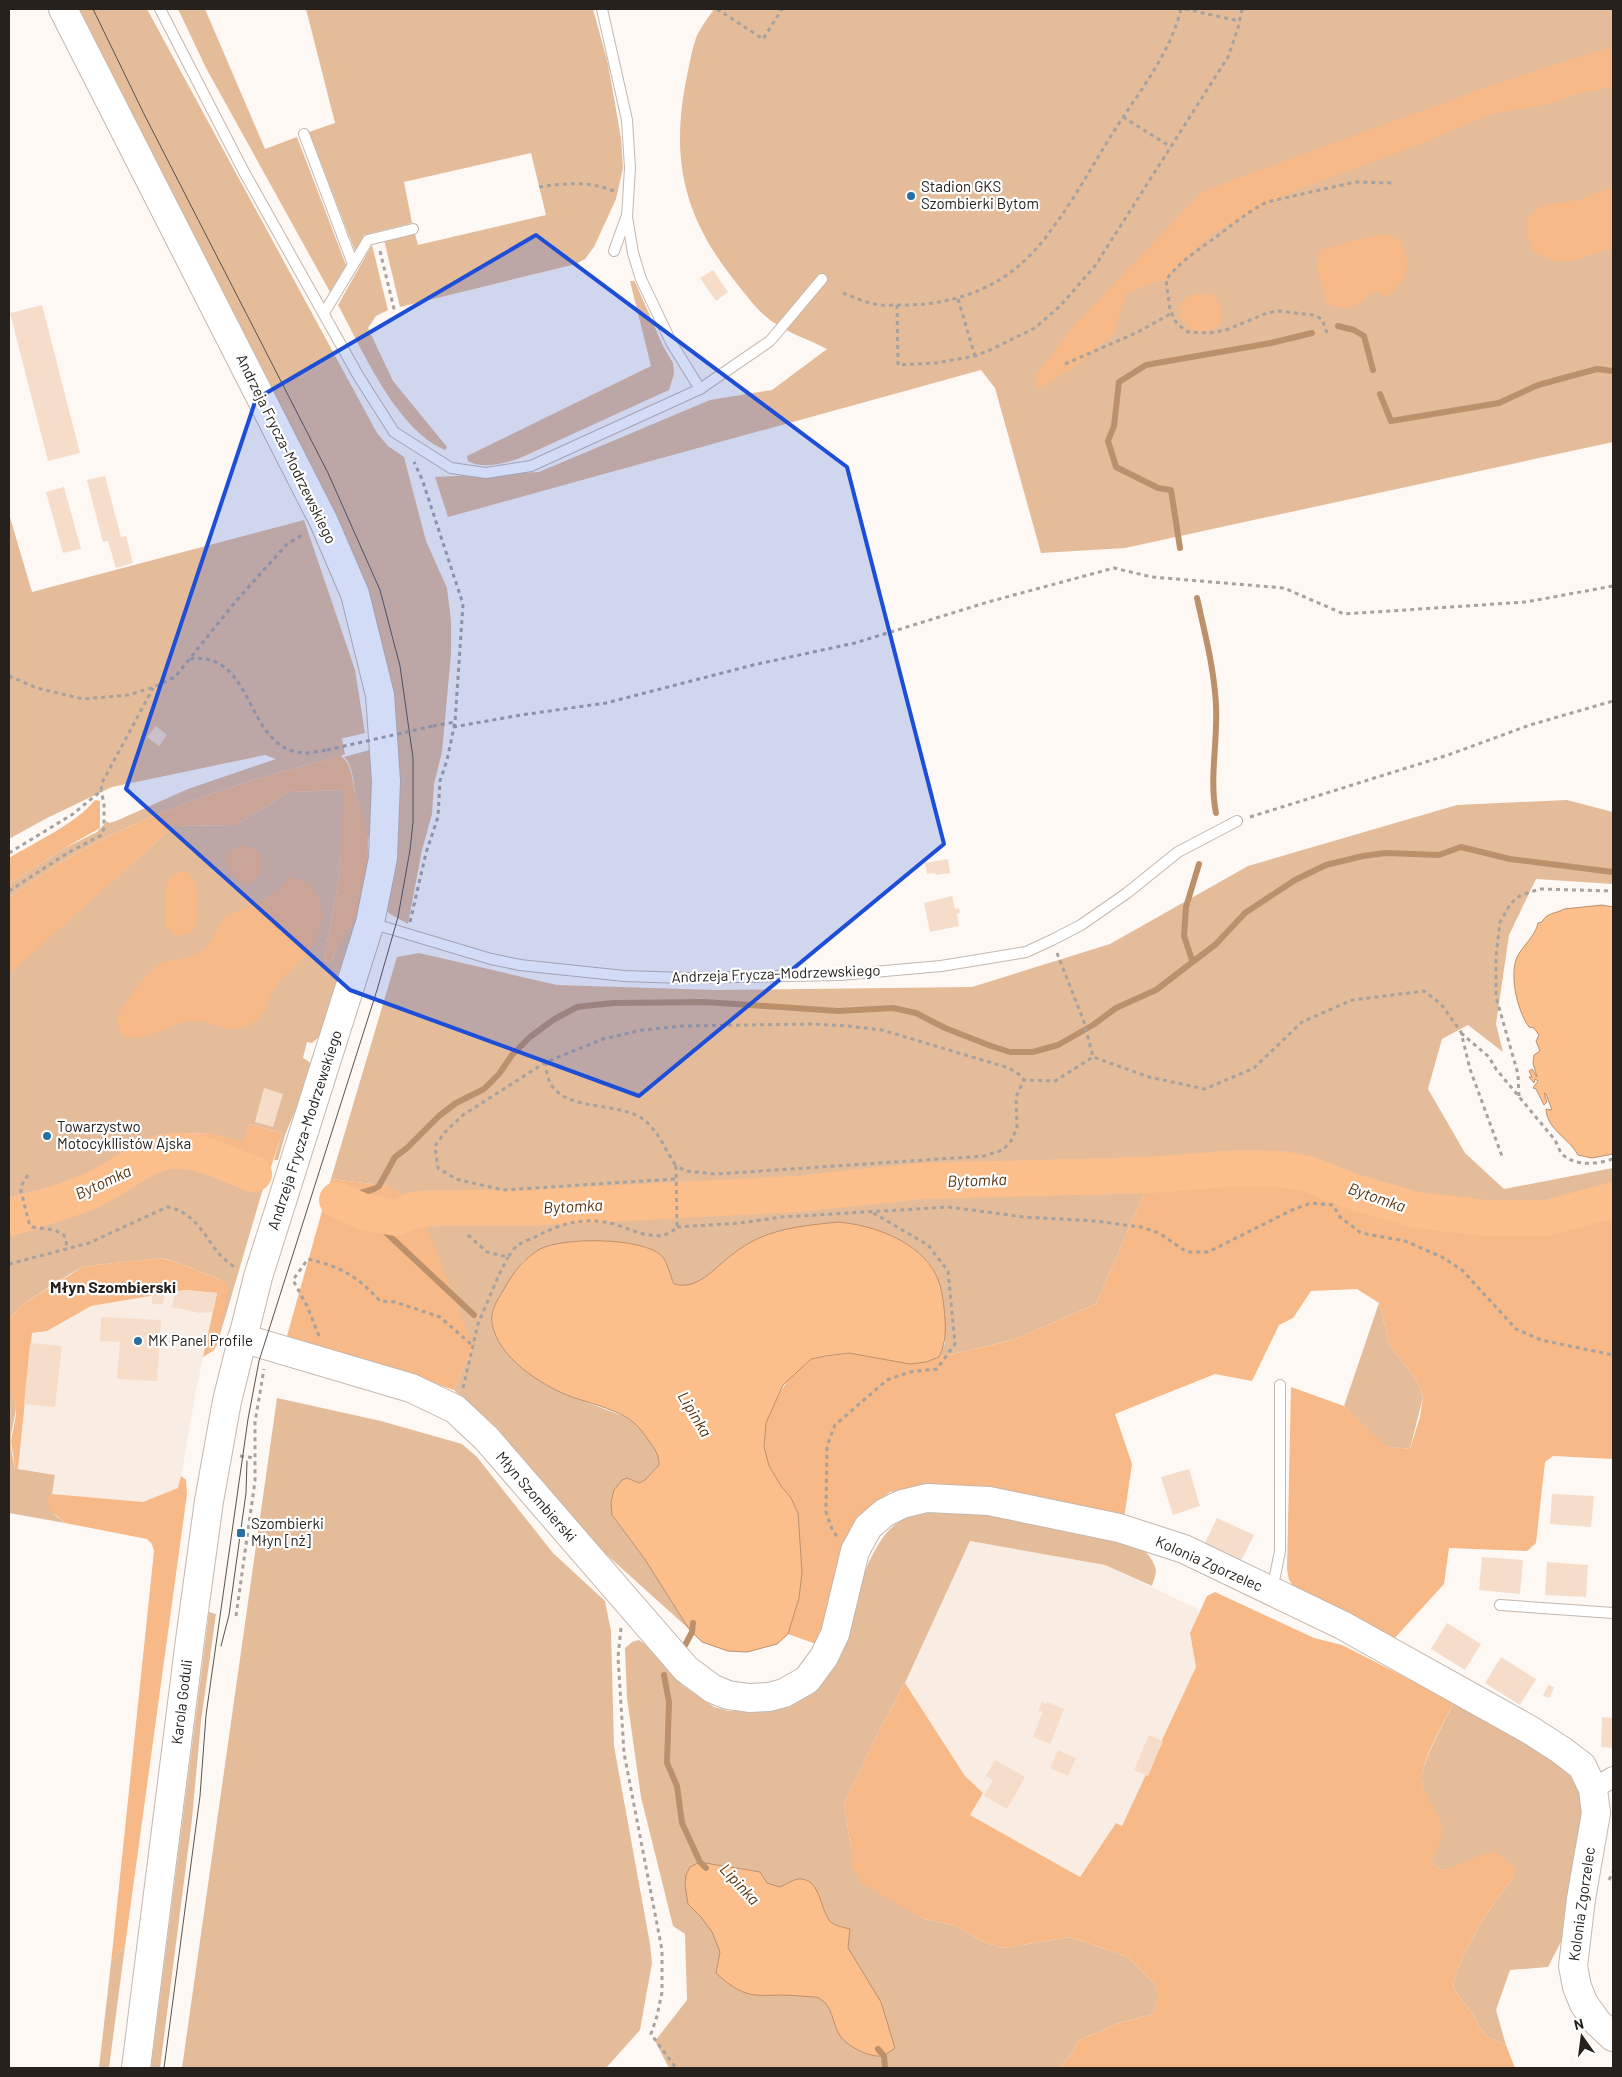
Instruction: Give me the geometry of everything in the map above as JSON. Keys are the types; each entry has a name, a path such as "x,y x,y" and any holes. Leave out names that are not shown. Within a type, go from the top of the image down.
{"main road":[{"name":"Andrzeja Frycza-Modrzewskiego","path":"63,9 324,522 355,594 380,695 386,781 384,849 370,923 278,1216 242,1338"},
{"name":"Młyn Szombierski","path":"242,1338 411,1388 455,1409 486,1438 686,1669 713,1689 728,1695 749,1698 769,1697 794,1689"},
{"name":"Karola Goduli","path":"136,2068 208,1511 227,1401 242,1338"},
{"name":"Kolonia Zgorzelec","path":"794,1689 807,1680 824,1657 835,1634 855,1551 868,1527 884,1513 902,1504 927,1498 989,1501 1120,1528 1184,1550 1342,1625 1530,1730 1561,1750 1603,1783 1581,1899 1573,1966 1577,1987 1584,2004 1597,2022 1613,2037"}],"lane":[{"path":"160,9 243,170 359,377 394,432 451,468 486,473 531,466 700,389 770,341 822,279"},
{"path":"602,9 627,120 630,168 627,217 633,253 641,279 671,342 700,389"},
{"path":"304,134 353,264"},
{"path":"614,251 627,217"},
{"path":"324,313 368,240 413,228"},
{"name":"Andrzeja Frycza-Modrzewskiego","path":"370,923 491,959 520,965 624,976 685,978 840,975 940,966 1026,952 1052,940 1081,925 1127,894 1178,852 1238,821"},
{"path":"1269,1590 1275,1576 1280,1551 1280,1385"},
{"path":"1500,1605 1613,1613"}],"path":[{"path":"717,9 763,39 782,9"},
{"path":"843,294 876,304 921,305 957,299 1004,278 1026,258 1056,223 1172,39 1183,9 1239,21"},
{"path":"898,305 898,365 936,363 974,356 1035,328 1061,305 1095,266 1228,57 1242,9"},
{"path":"1123,118 1171,147"},
{"path":"539,187 572,182 604,187 628,197"},
{"path":"1327,333 1322,320 1313,315 1279,311 1266,313 1226,330 1210,333 1188,332 1178,324 1172,314 1166,280 1174,268 1254,209 1267,202 1286,196 1355,182 1392,183"},
{"path":"376,238 394,313"},
{"path":"957,299 974,356"},
{"path":"1065,364 1138,332 1172,314"},
{"path":"394,432 422,480 463,604 455,722 447,760 440,781 438,817 426,853 407,935"},
{"path":"9,676 37,688 83,699 129,695 154,687 175,677 236,601 288,544 324,522"},
{"path":"453,727 606,703 753,665 855,643 988,602 1114,568 1152,577 1284,588 1344,614 1526,602 1613,586"},
{"path":"189,659 207,658 226,668 242,686 266,731 291,750 303,753 327,750 455,722"},
{"path":"9,891 62,856 100,836 104,829 102,783 154,687"},
{"path":"1238,821 1340,790 1530,725 1613,701"},
{"path":"9,853 73,814 101,791"},
{"path":"1519,1096 1518,1074 1496,996 1496,956 1500,922 1511,903 1521,895 1540,889 1613,891"},
{"path":"1052,940 1084,1022 1093,1058"},
{"path":"1093,1058 1149,1077 1205,1089 1254,1068 1302,1022 1352,1000 1424,991 1441,1004 1461,1032 1489,1057 1496,1069 1555,1140 1561,1153 1566,1157 1585,1164 1613,1159"},
{"path":"674,1179 503,1190 456,1179 438,1168 435,1146 445,1132 463,1115 546,1062 603,1039 642,1030 683,1026 812,1024 882,1030 1009,1068 1024,1080 1056,1081 1093,1058"},
{"path":"1461,1032 1470,1068 1503,1159"},
{"path":"546,1062 546,1072 552,1085 563,1096 576,1103 628,1111 643,1120 656,1133 676,1166 686,1171 716,1174 984,1156 1003,1150 1011,1141 1017,1128 1016,1097 1024,1080"},
{"path":"455,1409 461,1398 478,1324 508,1257 518,1245 568,1222 597,1221 617,1225 640,1234 657,1235 673,1232 677,1227 674,1179 676,1166"},
{"path":"28,1175 21,1186 29,1223 32,1227 55,1230 64,1234 68,1249"},
{"path":"677,1227 740,1223 782,1216 949,1207 1141,1227 1159,1233 1187,1252 1208,1252 1292,1210 1312,1203 1333,1205 1340,1217 1361,1233 1405,1241 1442,1257 1462,1270 1516,1328 1541,1340 1613,1355"},
{"path":"9,1264 68,1249 118,1231 167,1207 184,1212 191,1217 204,1232 216,1252 241,1272"},
{"path":"855,1551 833,1532 826,1512 827,1446 835,1425 887,1380 909,1372 937,1369 955,1344 948,1271 928,1246 870,1211"},
{"path":"468,1235 487,1252 508,1257"},
{"path":"333,1364 293,1280 308,1259 335,1266 362,1282 380,1300 396,1302 440,1317 473,1346"},
{"path":"236,1616 255,1481 255,1422 264,1369 266,1365 270,1364 275,1347"},
{"path":"633,1608 619,1630 618,1657 624,1753 662,1950 662,1992 658,2016 651,2034 676,2068"}],"highlighted area":[{"path":"536,235 847,467 944,844 639,1096 350,990 126,789 256,399"}],"shaded area":[{"path":"76,9 147,9 377,433 388,446 404,457 426,541 447,588 451,621 451,654 442,752 434,784 432,814 422,850 408,924 386,910 387,675"},
{"path":"178,9 205,9 265,149 297,137 346,265 330,292 206,68"},
{"path":"306,9 593,9 608,64 621,138 623,168 616,199 594,247 585,259 576,264 400,307 384,240 415,234 418,245 546,215 531,153 404,182 412,223 364,235 355,251 309,132 335,123"},
{"path":"714,9 1613,9 1613,442 1125,548 1041,553 995,388 981,370 448,517 435,477 539,472 710,400 772,390 827,349 783,329 760,311 742,291 704,235 686,189 680,140 685,86 696,38"},
{"path":"1613,46 1613,85 1610,87 1576,94 1550,104 1491,114 1418,145 1294,191 1213,233 1166,279 1127,293 1114,333 1077,365 1037,390 1036,375 1074,325 1203,191 1484,88"},
{"path":"1613,187 1613,249 1567,261 1549,259 1533,252 1527,235 1527,218 1543,205 1578,200"},
{"path":"1388,234 1400,240 1407,259 1404,276 1395,290 1386,297 1377,291 1349,308 1327,304 1318,271 1321,250 1354,240"},
{"path":"372,245 388,310 376,316 368,328 393,381 447,447 445,450 427,440 396,407 370,366 338,305"},
{"path":"630,281 634,281 636,284 663,346 673,363 674,374 669,390 520,458 501,464 487,465 474,464 468,461 467,456 651,366"},
{"path":"1214,294 1222,312 1220,325 1196,334 1180,318 1178,308 1187,296"},
{"path":"9,514 32,592 304,520 355,670 365,733 340,739 342,739 345,754 341,756 297,767 210,794 126,828 46,872 9,898 9,884 63,849 97,832 107,821 109,823 116,821 188,789 276,759 265,755 112,787 47,818 9,839"},
{"path":"373,749 368,844 350,766 344,757"},
{"path":"341,756 350,769 355,794 365,823 368,859 360,906 331,962 324,960 338,883 344,790 289,792 236,825 174,826 9,974 9,898 46,872 126,828 168,810 254,780"},
{"path":"345,790 338,883 324,960 331,962 339,943 359,908 348,953 320,1036 312,1043 307,1042 303,1058 310,1064 311,1073 285,1135 278,1160 274,1160 282,1133 249,1124 243,1143 210,1133 157,1135 78,1180 9,1198 9,973 174,826 236,825 289,792"},
{"path":"95,800 100,801 100,828 63,849 9,884 9,858 67,824"},
{"path":"1567,800 1613,812 1613,884 1536,879 1509,935 1496,1024 1503,1052 1468,1025 1442,1039 1428,1089 1465,1153 1504,1189 1613,1168 1613,1213 1569,1226 1515,1232 1433,1226 1390,1218 1298,1185 1252,1183 1146,1189 1096,1304 1013,1340 939,1357 945,1343 942,1291 936,1275 929,1263 914,1249 889,1235 734,1253 708,1276 695,1283 683,1286 674,1284 671,1277 647,1247 623,1243 576,1241 523,1261 496,1303 491,1321 498,1341 544,1384 626,1417 639,1427 658,1453 659,1465 645,1480 639,1483 627,1478 612,1515 644,1558 689,1629 588,1538 524,1461 454,1390 473,1346 388,1186 331,1179 397,957 419,953 557,985 715,990 972,987 1110,944 1248,866 1457,805"},
{"path":"245,845 260,853 263,864 260,876 248,884 242,883 232,872 226,861 228,852"},
{"path":"181,871 188,872 194,881 198,918 193,931 176,937 166,927 166,887 170,876"},
{"path":"290,877 308,883 316,892 321,901 321,922 312,948 275,987 265,1010 259,1018 238,1029 224,1028 195,1021 178,1024 144,1037 122,1037 118,1023 120,1012 130,996 150,972 162,963 190,956 204,950 226,917 264,899"},
{"path":"249,1124 282,1133 270,1170 195,1148 180,1147 167,1149 143,1158 88,1187 36,1204 26,1202 18,1210 9,1213 9,1198 78,1180 157,1135 210,1133 243,1142"},
{"path":"170,1157 194,1160 228,1174 265,1182 214,1350 223,1281 162,1258 81,1268 23,1304 9,1319 9,1225 32,1220 37,1215 107,1193 132,1179 153,1161"},
{"path":"331,1179 388,1186 417,1202 473,1346 454,1390 287,1336"},
{"path":"1252,1183 1298,1185 1390,1218 1433,1226 1515,1232 1569,1226 1613,1213 1613,1459 1553,1456 1545,1462 1536,1543 1527,1551 1449,1548 1444,1584 1392,1641 1296,1590 1289,1580 1287,1569 1291,1387 1344,1406 1386,1446 1410,1449 1420,1417 1423,1397 1416,1379 1390,1346 1379,1303 1357,1289 1311,1291 1293,1318 1279,1325 1252,1381 1215,1374 1115,1414 1132,1464 1124,1519 927,1484 890,1492 861,1514 841,1555 823,1632 816,1644 788,1634 799,1598 802,1572 791,1498 769,1466 764,1447 766,1423 773,1403 790,1377 811,1359 849,1353 889,1360 926,1362 939,1357 1013,1340 1096,1304 1146,1189"},
{"path":"161,1258 179,1263 223,1281 228,1286 214,1350 203,1357 217,1293 185,1290 91,1306 47,1331 32,1333 18,1469 15,1467 11,1441 16,1415 15,1404 9,1388 9,1319 23,1304 81,1268"},
{"path":"185,1290 217,1293 197,1385 179,1488 143,1502 52,1494 55,1475 18,1469 32,1333 47,1331 91,1306"},
{"path":"1379,1303 1390,1346 1416,1379 1423,1397 1410,1449 1385,1446 1344,1406"},
{"path":"9,1388 16,1410 11,1435 15,1467 55,1475 52,1494 48,1499 55,1515 65,1523 9,1513"},
{"path":"277,1398 381,1421 462,1444 477,1457 553,1553 605,1601 611,1631 614,1746 652,1963 640,2030 606,2068 182,2068"},
{"path":"181,1476 186,1480 187,1494 125,1946 111,1963 154,1551 152,1544 147,1539 65,1523 50,1510 47,1499 52,1494 143,1502 178,1488"},
{"path":"974,1510 1132,1541 1147,1553 1155,1565 1156,1572 1152,1586 1105,1565 970,1541 905,1683 844,1803 851,1849 851,1864 924,1919 953,1925 986,1943 1004,1948 1070,1937 1128,1957 1155,1984 1158,2000 1153,2014 1116,2024 1078,2041 1072,2053 1059,2068 669,2068 655,2041 687,2000 685,1934 673,1926 641,1797 627,1698 625,1648 632,1642 639,1640 649,1647 682,1685 714,1707 729,1711 757,1710 832,1668 858,1588 877,1547 887,1532 899,1522 917,1515"},
{"path":"970,1541 1105,1565 1200,1610 1190,1633 1196,1667 1122,1826 1116,1823 1080,1877 970,1815 983,1793 965,1776 905,1683"},
{"path":"1215,1592 1314,1638 1342,1645 1454,1702 1434,1741 1423,1772 1423,1787 1439,1818 1442,1830 1440,1842 1431,1862 1443,1871 1481,1855 1496,1852 1516,1869 1513,1879 1486,1916 1468,1946 1453,1988 1488,2037 1506,2045 1515,2068 1059,2068 1072,2053 1078,2041 1116,2024 1153,2014 1158,2000 1155,1984 1128,1957 1070,1937 1004,1948 986,1943 953,1925 924,1919 861,1883 851,1864 851,1849 844,1803 905,1683 965,1776 983,1793 970,1815 1080,1877 1116,1823 1122,1826 1196,1667 1190,1633 1207,1596"},
{"path":"209,1612 216,1614 201,1721 192,1819 160,2068 151,2068"},
{"path":"1454,1702 1563,1765 1572,1775 1578,1787 1584,1810 1564,1936 1548,1967 1510,1970 1496,2010 1506,2045 1488,2037 1453,1988 1468,1946 1486,1916 1513,1879 1462,1864 1443,1871 1431,1862 1441,1824 1425,1793 1422,1773 1429,1753"},
{"path":"125,1946 109,2068 99,2068 111,1963"}],"water":[{"path":"1602,905 1613,907 1613,1154 1592,1158 1578,1155 1554,1128 1547,1116 1546,1109 1552,1110 1546,1094 1544,1093 1547,1102 1544,1105 1536,1089 1533,1088 1538,1081 1535,1079 1534,1083 1529,1077 1532,1077 1529,1071 1532,1069 1537,1077 1533,1063 1534,1055 1540,1051 1536,1041 1539,1035 1534,1028 1529,1027 1517,1001 1514,969 1520,952 1533,935 1538,923 1542,922 1546,916 1564,909"},
{"path":"838,1222 866,1227 894,1237 907,1244 928,1263 938,1279 942,1295 945,1315 945,1339 939,1357 926,1362 910,1364 849,1353 811,1359 783,1385 766,1423 764,1447 769,1466 791,1498 798,1513 802,1572 799,1598 788,1634 777,1644 747,1652 728,1651 702,1642 689,1629 644,1558 612,1515 611,1502 614,1490 622,1480 627,1478 639,1483 645,1480 659,1465 653,1447 639,1428 626,1417 607,1408 560,1392 523,1369 502,1347 492,1323 493,1310 498,1298 518,1267 540,1249 551,1245 566,1242 602,1241 638,1245 662,1256 674,1284 683,1285 698,1281 749,1243 768,1234 808,1225"},
{"path":"700,1862 760,1872 767,1883 780,1887 798,1879 811,1883 829,1920 836,1925 850,1929 848,1948 881,2002 895,2048 885,2055 874,2056 853,2047 842,2039 830,2010 824,2001 819,1998 747,1993 738,1990 716,1973 720,1952 712,1932 688,1904 685,1885 686,1875 690,1867"}],"building":[{"path":"713,270 728,292 716,301 700,278"},
{"path":"42,305 80,453 48,461 10,313"},
{"path":"105,476 121,537 126,536 133,563 116,568 108,541 103,542 87,480"},
{"path":"64,487 81,549 63,553 46,492"},
{"path":"156,726 167,735 159,746 147,737"},
{"path":"948,859 950,873 927,874 925,863"},
{"path":"952,896 955,909 959,908 960,913 957,914 959,926 930,932 924,903"},
{"path":"264,1088 283,1094 273,1127 255,1122"},
{"path":"185,1290 217,1293 213,1312 200,1313 172,1307 175,1292"},
{"path":"165,1293 163,1304 152,1304 152,1295"},
{"path":"101,1317 161,1320 157,1381 117,1379 120,1342 100,1341"},
{"path":"30,1343 62,1346 55,1407 24,1404"},
{"path":"1189,1469 1200,1506 1173,1515 1161,1477"},
{"path":"1552,1494 1594,1496 1591,1527 1550,1524"},
{"path":"1217,1518 1254,1535 1240,1563 1204,1545"},
{"path":"1482,1557 1523,1560 1520,1594 1479,1590"},
{"path":"1547,1562 1588,1565 1586,1597 1545,1595"},
{"path":"1447,1623 1481,1644 1465,1670 1431,1649"},
{"path":"1501,1657 1536,1679 1520,1705 1485,1683"},
{"path":"1548,1685 1554,1687 1550,1698 1543,1696"},
{"path":"1042,1702 1046,1704 1047,1702 1064,1709 1050,1744 1033,1737 1043,1712 1038,1711"},
{"path":"1602,1717 1613,1718 1613,1748 1601,1747"},
{"path":"1149,1735 1163,1741 1148,1776 1134,1770"},
{"path":"1058,1750 1076,1758 1068,1776 1050,1768"},
{"path":"995,1760 1025,1777 1007,1809 984,1796 993,1780 986,1776"}],"waterway":[{"path":"1338,326 1354,330 1364,336 1373,370"},
{"path":"1180,548 1171,490 1158,488 1116,467 1108,441 1114,426 1119,382 1146,365 1271,343 1312,333"},
{"path":"1380,394 1391,421 1499,403 1538,385 1597,369 1613,371"},
{"path":"1197,598 1209,651 1215,691 1216,719 1213,786 1216,813"},
{"path":"337,1200 379,1186 395,1157 407,1148 439,1116 456,1103 484,1089 499,1074 512,1055 530,1037 553,1020 577,1007 613,1003 705,1002 838,1011 893,1008 916,1013 945,1028 1010,1052 1033,1052 1058,1045 1093,1025 1116,1008 1156,990 1216,944 1245,913 1295,880 1326,865 1363,856 1386,853 1439,855 1461,847 1510,859 1613,872"},
{"path":"1192,960 1184,936 1186,907 1199,864"},
{"name":"Bytomka","path":"9,1218 95,1189 153,1156 174,1151 205,1155 254,1174"},
{"name":"Bytomka","path":"337,1200 364,1212 396,1218 414,1210 435,1208 524,1208 797,1194 922,1181 1151,1175 1239,1168 1281,1169 1308,1174 1354,1192 1416,1210 1485,1218 1547,1218 1613,1200"},
{"name":"Lipinka","path":"364,1212 474,1315"},
{"name":"Lipinka","path":"684,1647 692,1632 693,1623"},
{"name":"Lipinka","path":"664,1675 669,1702 667,1763 677,1786 682,1823 700,1862 706,1868"},
{"name":"Lipinka","path":"878,2049 884,2056 885,2068"}],"tram line":[{"path":"93,9 144,114 328,473 380,590 400,666 413,758 413,822 398,917 377,990 259,1361 248,1419 206,1715 200,1796 164,2068"},
{"path":"221,1646 229,1615 246,1493 247,1461"}],"place":[{"name":"Stadion GKS Szombierki Bytom","path":"911,196"},
{"name":"Towarzystwo Motocykllistów Ajska","path":"47,1136"},
{"name":"MK Panel Profile","path":"138,1341"},
{"name":"Szombierki Młyn [nż]","path":"241,1533"}],"district":[{"name":"Młyn Szombierski","path":"113,1287"}]}
